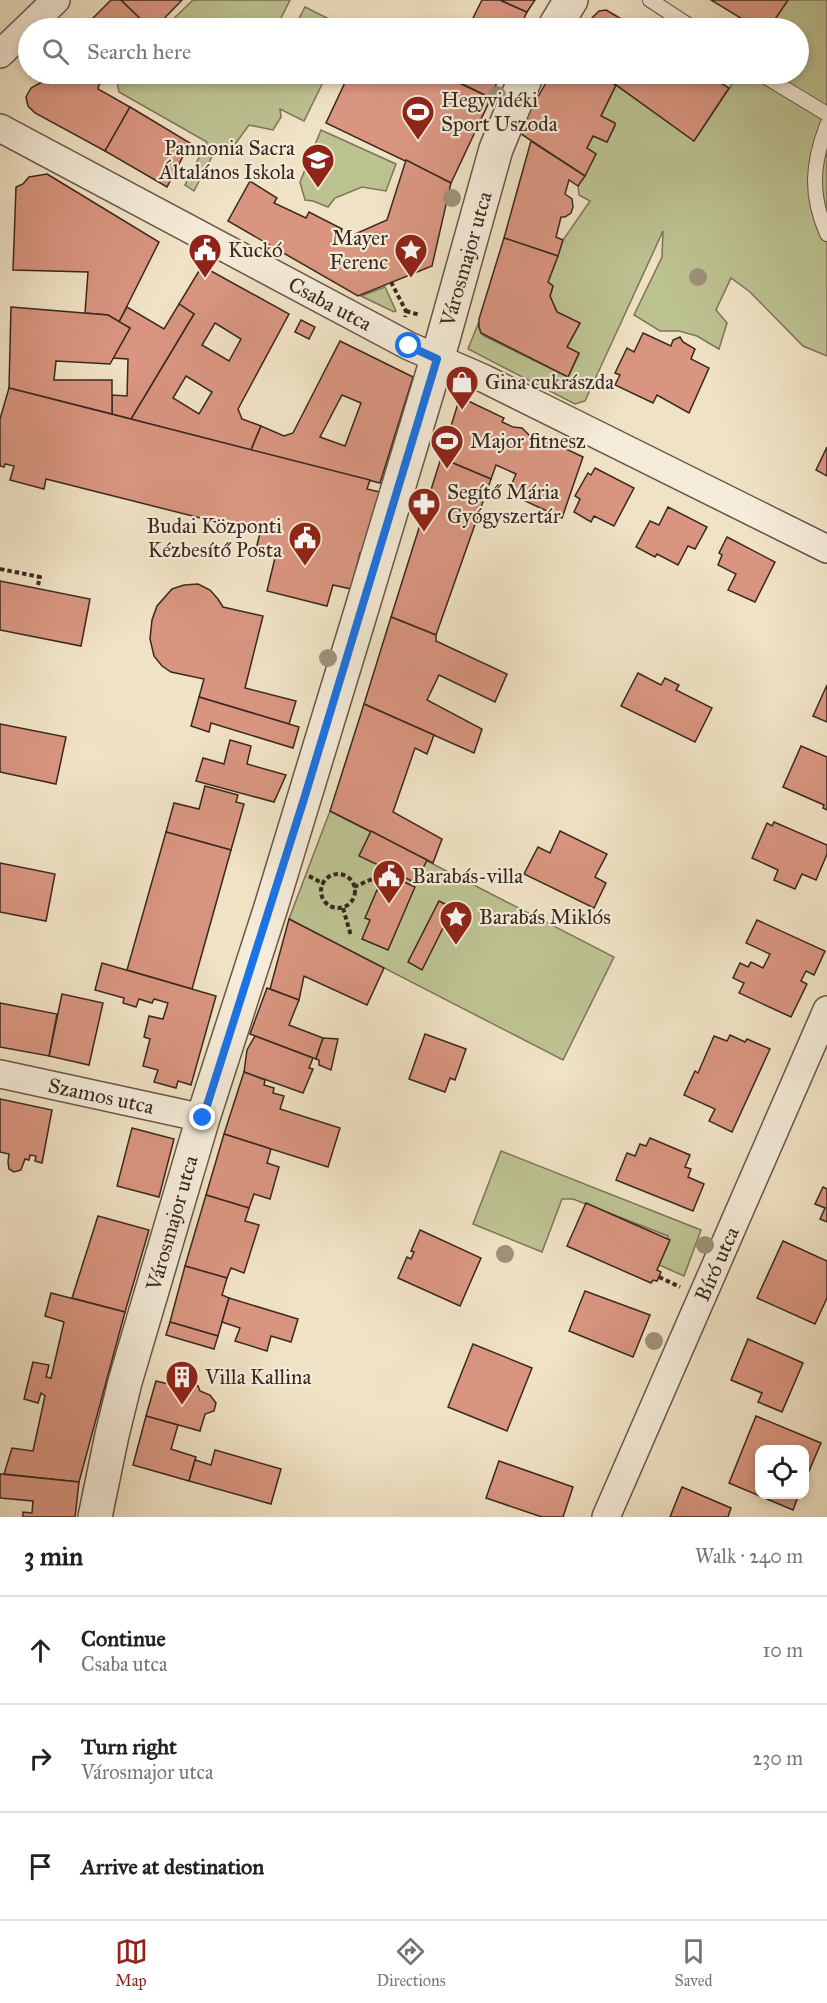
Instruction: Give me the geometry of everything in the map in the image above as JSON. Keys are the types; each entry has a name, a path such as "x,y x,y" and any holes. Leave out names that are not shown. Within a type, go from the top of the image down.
{"street":[{"path":"37,18 56,0"},
{"path":"560,18 571,0"},
{"path":"0,54 18,37"},
{"name":"Városmajor utca","path":"95,1517 125,1382 203,1118 304,799 437,359 496,149 523,84"},
{"name":"Csaba utca","path":"0,128 400,341 478,376 827,549"},
{"name":"Bíró utca","path":"606,1517 827,1010"},
{"name":"Szamos utca","path":"0,1074 203,1118"}],"lane":[{"path":"650,0 678,18"},
{"path":"778,84 827,114"},
{"path":"827,125 818,148 814,182 819,217 827,234"}],"path":[{"path":"391,282 406,311 404,323"},
{"path":"406,311 420,314 417,320"},
{"path":"0,569 40,577 38,585"},
{"path":"354,887 386,873"},
{"path":"306,874 324,884"},
{"path":"340,875 349,879 354,887 352,902 343,908 327,904 322,895 324,884 331,877 340,875"},
{"path":"343,908 351,936"},
{"path":"659,1277 681,1287"}],"green space":[{"path":"193,0 290,0 281,18 174,18"},
{"path":"788,0 827,0 827,356 803,346 750,292 731,278 716,310 727,323 719,349 697,336 679,331 660,331 634,315 662,257 663,231 585,401 575,404 468,349 478,324 484,336 568,377 579,354 567,347 580,323 557,312 550,296 553,286 548,282 563,240 590,201 579,195 578,186 596,154 587,148 593,136 607,142 615,126 614,123 601,116 616,85 694,141 732,84 809,84 809,18 776,18"},
{"path":"305,7 327,18 299,18"},
{"path":"118,84 322,84 304,121 280,109 281,117 273,130 249,125 233,147 215,151 194,191 185,185 207,142 119,92"},
{"path":"321,130 396,164 386,191 362,187 335,198 328,207 305,200 300,182"},
{"path":"385,287 396,311 394,312 361,296"},
{"path":"330,811 614,957 563,1060 289,919"},
{"path":"501,1151 701,1230 684,1276 657,1264 668,1236 573,1199 562,1199 542,1252 473,1224"}],"building":[{"path":"111,0 121,0 140,18 93,18"},
{"path":"121,0 182,0 165,18 140,18"},
{"path":"482,0 500,0 527,12 524,18 473,18"},
{"path":"500,0 535,0 527,12"},
{"path":"711,0 788,0 776,18 741,18"},
{"path":"606,10 619,18 592,18 599,11"},
{"path":"38,84 100,84 98,89 130,107 105,151 35,113 28,106 26,97 31,88"},
{"name":"Hegyvidéki Sport Uszoda","path":"344,84 461,84 491,98 451,183 326,123"},
{"path":"462,84 496,84 491,98"},
{"path":"545,84 616,85 601,116 615,125 607,142 593,136 587,148 596,154 585,176 518,132"},
{"path":"614,84 722,84 729,88 694,141"},
{"path":"130,107 190,143 167,187 105,151"},
{"path":"531,141 585,176 578,186 569,180 565,194 572,199 573,207 571,213 561,217 556,237 563,240 558,256 504,238"},
{"path":"406,160 451,183 432,266 358,296 228,221 250,181 277,198 274,203 306,218 309,212 342,229 340,236 352,240 355,234 387,220"},
{"path":"47,174 159,242 119,322 108,315 85,313 88,272 13,270 16,187 23,184 29,177"},
{"path":"504,238 558,256 548,282 553,286 550,296 557,312 580,323 567,347 579,353 568,377 481,333 479,319"},
{"path":"202,266 289,314 238,409 242,419 261,426 251,450 131,419 194,314 179,304","holes":["215,323 241,339 229,361 202,345","186,376 212,392 199,414 173,398"]},
{"path":"179,304 194,314 131,419 112,414 112,395 127,396 128,359 113,358 130,328 119,322 127,307 164,329"},
{"path":"11,307 108,315 130,328 110,364 56,361 54,380 112,380 112,414 9,388"},
{"path":"301,320 315,327 309,339 295,332"},
{"path":"643,333 671,346 673,340 680,337 683,342 695,349 691,359 709,368 689,413 657,395 653,403 615,385 620,375 615,373 627,348 634,352"},
{"path":"340,341 413,377 380,483 251,450 261,426 284,436 293,433","holes":["342,395 361,403 345,446 320,437"]},
{"name":"Budai Központi Kézbesítő Posta","path":"9,388 370,480 367,489 380,492 369,556 360,553 351,589 333,585 327,606 267,591 275,558 255,553 260,533 46,479 44,489 10,480 14,466 5,464 4,467 0,466 0,419"},
{"path":"460,397 504,418 502,422 522,428 529,435 542,441 543,438 583,457 562,518 508,493 516,474 496,465 491,479 441,458"},
{"path":"827,447 827,476 816,470"},
{"path":"441,458 491,479 436,635 391,617"},
{"path":"595,468 634,488 614,526 594,516 591,522 574,512 580,499 575,496 588,473 591,475"},
{"path":"668,507 707,527 695,549 688,546 678,565 657,554 655,557 636,547 650,521 659,525"},
{"path":"727,537 775,562 755,602 728,590 736,574 718,565 722,555 719,553"},
{"path":"0,581 90,599 81,646 0,630"},
{"path":"198,584 210,590 223,607 263,616 245,688 296,701 289,724 199,697 204,679 171,672 154,656 150,639 152,620 157,606 172,589"},
{"path":"391,617 436,635 436,641 507,674 495,702 439,675 427,700 482,729 474,753 364,704"},
{"path":"638,673 661,685 665,678 679,685 676,690 712,708 695,742 621,706"},
{"path":"827,685 827,722 813,716"},
{"path":"199,697 299,727 293,748 211,723 209,732 191,726"},
{"path":"364,704 434,735 427,754 415,748 393,812 442,839 433,863 330,811"},
{"path":"0,724 66,737 56,784 0,772"},
{"path":"230,740 251,746 247,764 286,775 274,802 196,781 203,758 224,764"},
{"path":"801,746 827,757 827,810 823,808 824,805 783,787"},
{"path":"205,786 238,795 236,802 244,804 231,850 166,832 174,803 199,809"},
{"path":"774,822 827,845 827,854 816,880 802,874 795,889 774,880 778,870 752,858 767,823 772,826"},
{"path":"371,831 427,860 416,883 359,856"},
{"path":"560,831 607,854 595,877 606,883 594,908 524,874 538,847 550,853"},
{"path":"166,832 231,850 192,989 127,970"},
{"path":"0,863 55,874 46,921 0,912"},
{"name":"Barabás-villa","path":"389,875 415,887 388,950 362,939 370,920 365,918 377,890 382,892"},
{"path":"439,901 453,908 422,970 408,962"},
{"path":"289,919 384,968 367,1005 304,976 299,1000 270,989"},
{"path":"757,920 825,951 814,975 806,971 801,981 807,984 791,1017 739,993 744,983 733,978 740,963 748,967 751,962 763,968 770,954 746,943"},
{"path":"102,963 216,996 191,1085 178,1081 176,1088 154,1082 158,1070 143,1066 150,1039 144,1037 149,1016 163,1019 168,1003 154,999 152,1003 139,999 136,1007 123,1003 124,998 95,990"},
{"path":"267,988 299,1000 289,1025 323,1038 316,1059 250,1034"},
{"path":"62,994 103,1003 89,1065 49,1056"},
{"path":"0,1003 57,1014 49,1056 0,1047"},
{"path":"425,1034 466,1049 455,1080 450,1078 445,1092 409,1079"},
{"path":"730,1035 745,1042 747,1039 770,1049 732,1132 709,1121 715,1109 684,1095 695,1071 698,1073 714,1036 727,1041"},
{"path":"255,1036 313,1058 309,1068 313,1069 303,1093 244,1072 247,1050"},
{"path":"323,1038 338,1039 331,1070 319,1065 319,1060 316,1059"},
{"path":"244,1072 265,1080 264,1085 274,1088 273,1093 284,1096 280,1109 340,1128 328,1167 224,1134"},
{"path":"0,1099 52,1110 42,1163 35,1161 36,1156 30,1155 29,1160 25,1159 21,1170 14,1172 9,1169 9,1154 0,1152"},
{"path":"132,1128 174,1139 159,1197 117,1186"},
{"path":"224,1134 271,1149 267,1163 279,1167 270,1199 254,1194 249,1208 206,1195"},
{"path":"650,1138 690,1155 685,1167 691,1169 688,1177 704,1184 693,1211 616,1180 627,1153 635,1156 640,1144 646,1146"},
{"path":"823,1187 827,1189 827,1222 820,1219 825,1208 815,1204"},
{"path":"206,1195 249,1208 245,1221 259,1225 244,1273 231,1268 227,1278 185,1266"},
{"path":"586,1203 670,1240 657,1270 661,1272 657,1281 653,1280 651,1283 567,1246"},
{"path":"98,1216 149,1230 125,1312 72,1298"},
{"path":"420,1230 481,1258 460,1306 398,1278 407,1257 411,1259 414,1252 411,1251"},
{"path":"783,1241 827,1261 827,1298 815,1324 757,1298"},
{"path":"185,1266 227,1278 222,1295 229,1298 218,1336 170,1322"},
{"path":"585,1291 650,1315 633,1357 569,1331"},
{"path":"51,1293 125,1312 79,1482 4,1474 12,1448 33,1451 45,1396 41,1393 38,1403 24,1399 33,1362 49,1365 46,1377 51,1378 64,1322 45,1316"},
{"path":"229,1298 298,1319 291,1342 271,1336 267,1351 235,1341 240,1328 222,1322"},
{"path":"170,1322 218,1336 214,1349 166,1335"},
{"path":"748,1339 803,1363 782,1412 758,1402 762,1393 731,1380"},
{"path":"473,1344 532,1368 507,1431 448,1407"},
{"name":"Villa Kallina","path":"156,1381 184,1388 187,1384 198,1386 200,1391 210,1395 216,1403 214,1411 205,1414 200,1431 146,1416"},
{"path":"146,1416 178,1425 171,1449 196,1457 189,1481 133,1465"},
{"path":"756,1416 821,1443 809,1471 809,1445 755,1445 755,1494 729,1483"},
{"path":"215,1450 281,1469 271,1504 189,1481 195,1460 211,1465"},
{"path":"499,1461 573,1487 563,1517 542,1517 486,1498"},
{"path":"0,1474 79,1482 75,1517 23,1517 23,1512 32,1513 33,1501 0,1498"},
{"path":"682,1487 731,1508 728,1517 670,1517"},
{"path":"767,1499 797,1499 793,1510"}],"place":[{"name":"Hegyvidéki Sport Uszoda","path":"418,141"},
{"name":"Pannonia Sacra Általános Iskola","path":"318,189"},
{"name":"Kuckó","path":"205,279"},
{"name":"Mayer Ferenc","path":"411,279"},
{"name":"Gina cukrászda","path":"462,411"},
{"name":"Major fitnesz","path":"447,470"},
{"name":"Segítő Mária Gyógyszertár","path":"424,533"},
{"name":"Budai Központi Kézbesítő Posta","path":"305,567"},
{"name":"Barabás-villa","path":"389,905"},
{"name":"Barabás Miklós","path":"456,946"},
{"name":"Villa Kallina","path":"182,1406"}],"route":[{"path":"203,1118 271,907 437,359 409,346"}]}
